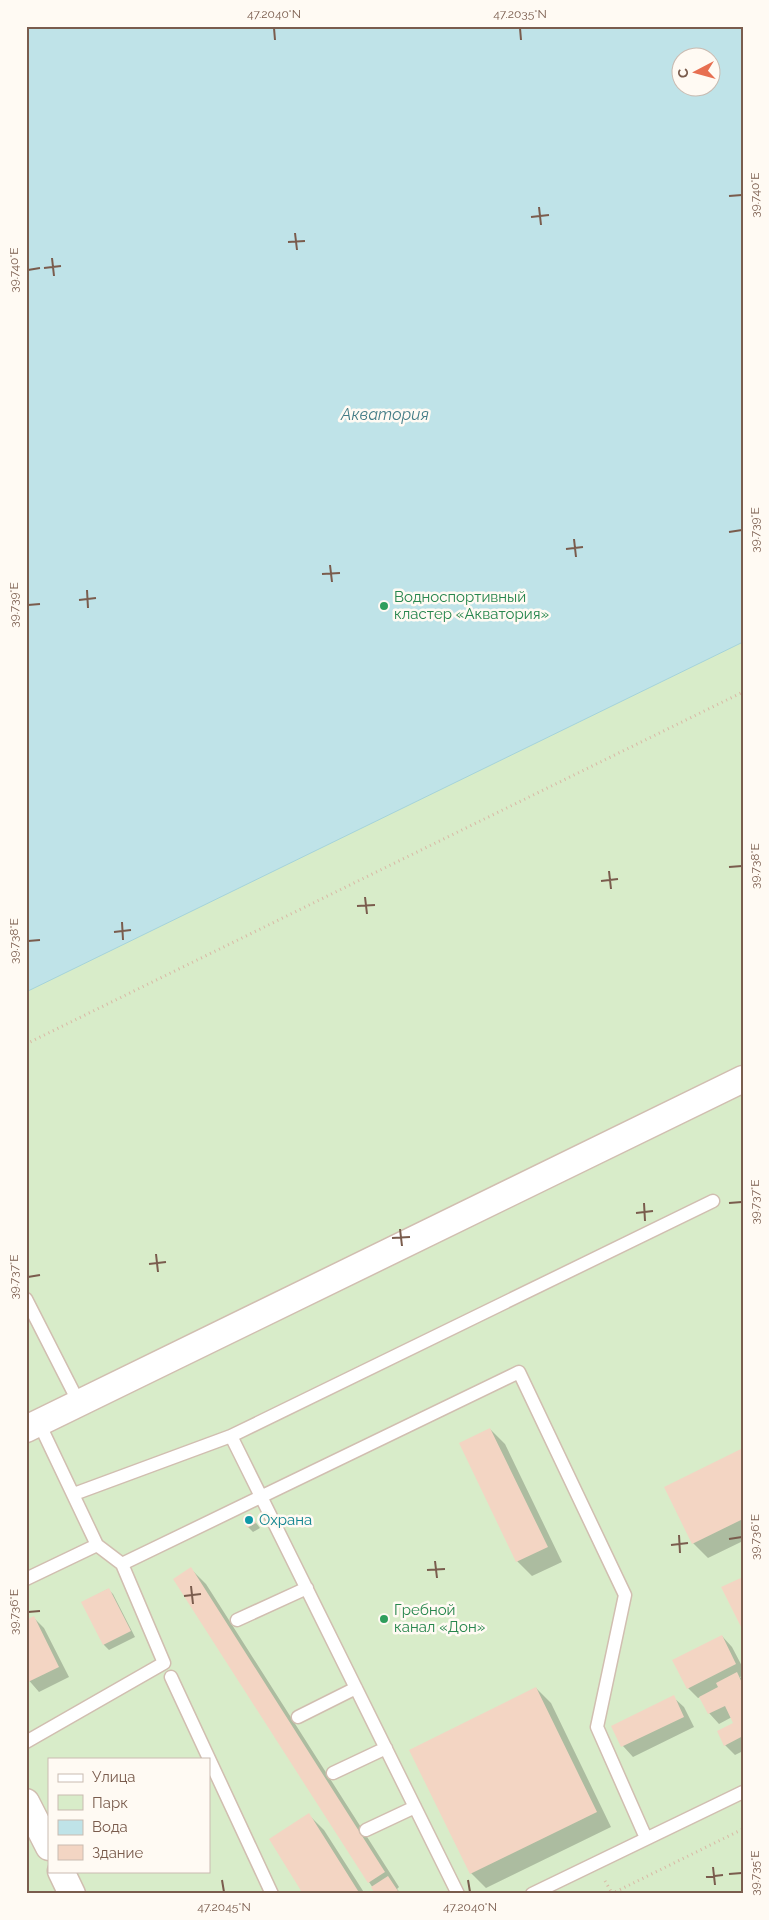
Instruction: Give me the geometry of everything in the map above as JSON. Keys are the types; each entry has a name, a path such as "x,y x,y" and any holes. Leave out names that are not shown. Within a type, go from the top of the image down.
{"street":[{"path":"33,1426 743,1079"},
{"path":"26,1802 48,1845"},
{"path":"61,1872 72,1894"}],"lane":[{"path":"74,1494 231,1436 713,1201"},
{"path":"26,1299 80,1403"},
{"path":"122,1564 518,1372 625,1595 597,1727 646,1838"},
{"path":"26,1742 164,1663 122,1564 97,1545 74,1494 33,1426"},
{"path":"231,1436 263,1497 458,1894"},
{"path":"26,1579 97,1545"},
{"path":"237,1620 307,1588"},
{"path":"171,1676 209,1758"},
{"path":"298,1717 356,1688"},
{"path":"333,1773 386,1748"},
{"path":"210,1760 272,1894"},
{"path":"532,1894 743,1792"},
{"path":"366,1830 414,1807"}],"path":[{"path":"26,1044 743,692"},
{"path":"611,1894 743,1829"}],"green space":[{"name":"Водноспортивный кластер «Акватория»","path":"26,26 743,26 743,1894 26,1894"}],"water":[{"name":"Акватория","path":"26,26 743,26 743,642 26,992"}],"building":[{"path":"490,1428 548,1547 516,1562 459,1443"},
{"path":"743,1448 743,1519 692,1544 664,1487"},
{"name":"Охрана","path":"251,1513 256,1523 247,1528 242,1518"},
{"path":"191,1567 385,1872 368,1883 173,1579"},
{"path":"743,1577 743,1631 721,1587"},
{"path":"109,1588 131,1631 103,1645 81,1602"},
{"path":"34,1616 59,1667 28,1682 26,1620"},
{"path":"722,1635 736,1664 687,1689 672,1660"},
{"path":"737,1672 743,1685 743,1736 724,1746 717,1731 733,1723 725,1706 708,1714 699,1697 718,1687 716,1683"},
{"path":"536,1687 597,1812 470,1874 409,1750"},
{"path":"674,1695 684,1717 621,1747 611,1726"},
{"path":"309,1813 360,1894 303,1894 269,1839"},
{"path":"388,1876 400,1894 375,1894 371,1887"}],"place":[{"name":"Водноспортивный кластер «Акватория»","path":"384,606"},
{"name":"Охрана","path":"249,1520"},
{"name":"Гребной канал «Дон»","path":"384,1619"}]}
